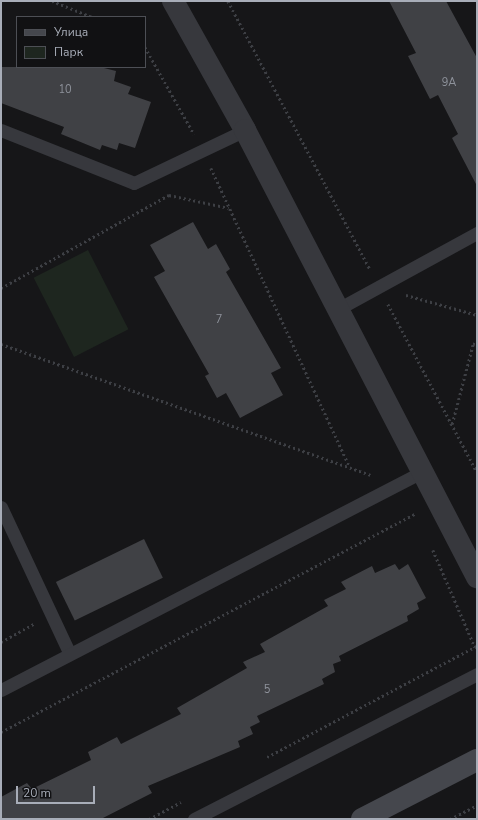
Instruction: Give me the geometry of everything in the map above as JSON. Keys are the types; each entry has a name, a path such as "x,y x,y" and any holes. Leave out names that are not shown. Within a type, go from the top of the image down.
{"main road":[{"path":"362,819 477,760"}],"street":[{"path":"173,1 245,130 477,576"}],"lane":[{"path":"1,130 134,183 245,130"},
{"path":"338,309 477,233"},
{"path":"1,690 423,471"},
{"path":"1,507 70,654"},
{"path":"194,819 477,674"}],"path":[{"path":"52,1 90,16"},
{"path":"228,1 477,472"},
{"path":"146,49 203,150 350,468"},
{"path":"1,288 170,195 230,208"},
{"path":"379,287 477,315"},
{"path":"452,424 473,344 477,342"},
{"path":"1,344 398,485"},
{"path":"1,732 416,513 420,520"},
{"path":"260,760 476,646 432,548"},
{"path":"1,642 36,623 32,616"},
{"path":"148,819 183,801"},
{"path":"450,819 477,805"}],"green space":[{"path":"88,250 128,329 74,357 34,278"}],"building":[{"path":"389,1 446,1 477,58 477,186 452,138 458,134 438,95 430,99 408,56 416,53"},
{"path":"1,67 104,68 116,71 114,81 131,87 128,94 151,102 135,148 119,143 117,150 102,145 100,150 61,134 64,127 1,103"},
{"path":"193,222 208,249 216,244 230,269 226,272 281,368 271,373 283,395 240,418 226,393 217,398 205,376 209,374 154,277 165,271 150,245"},
{"path":"144,539 163,578 75,621 56,582"},
{"path":"395,564 399,570 408,564 426,598 417,603 419,609 407,616 408,621 339,656 341,661 333,664 335,672 322,679 324,684 257,716 260,722 250,727 253,734 238,741 240,747 148,786 152,793 101,819 1,819 1,797 27,783 32,789 91,760 88,752 117,737 121,744 181,714 177,708 247,668 243,662 265,652 260,644 328,606 324,600 346,589 341,582 372,566 375,573"}]}
